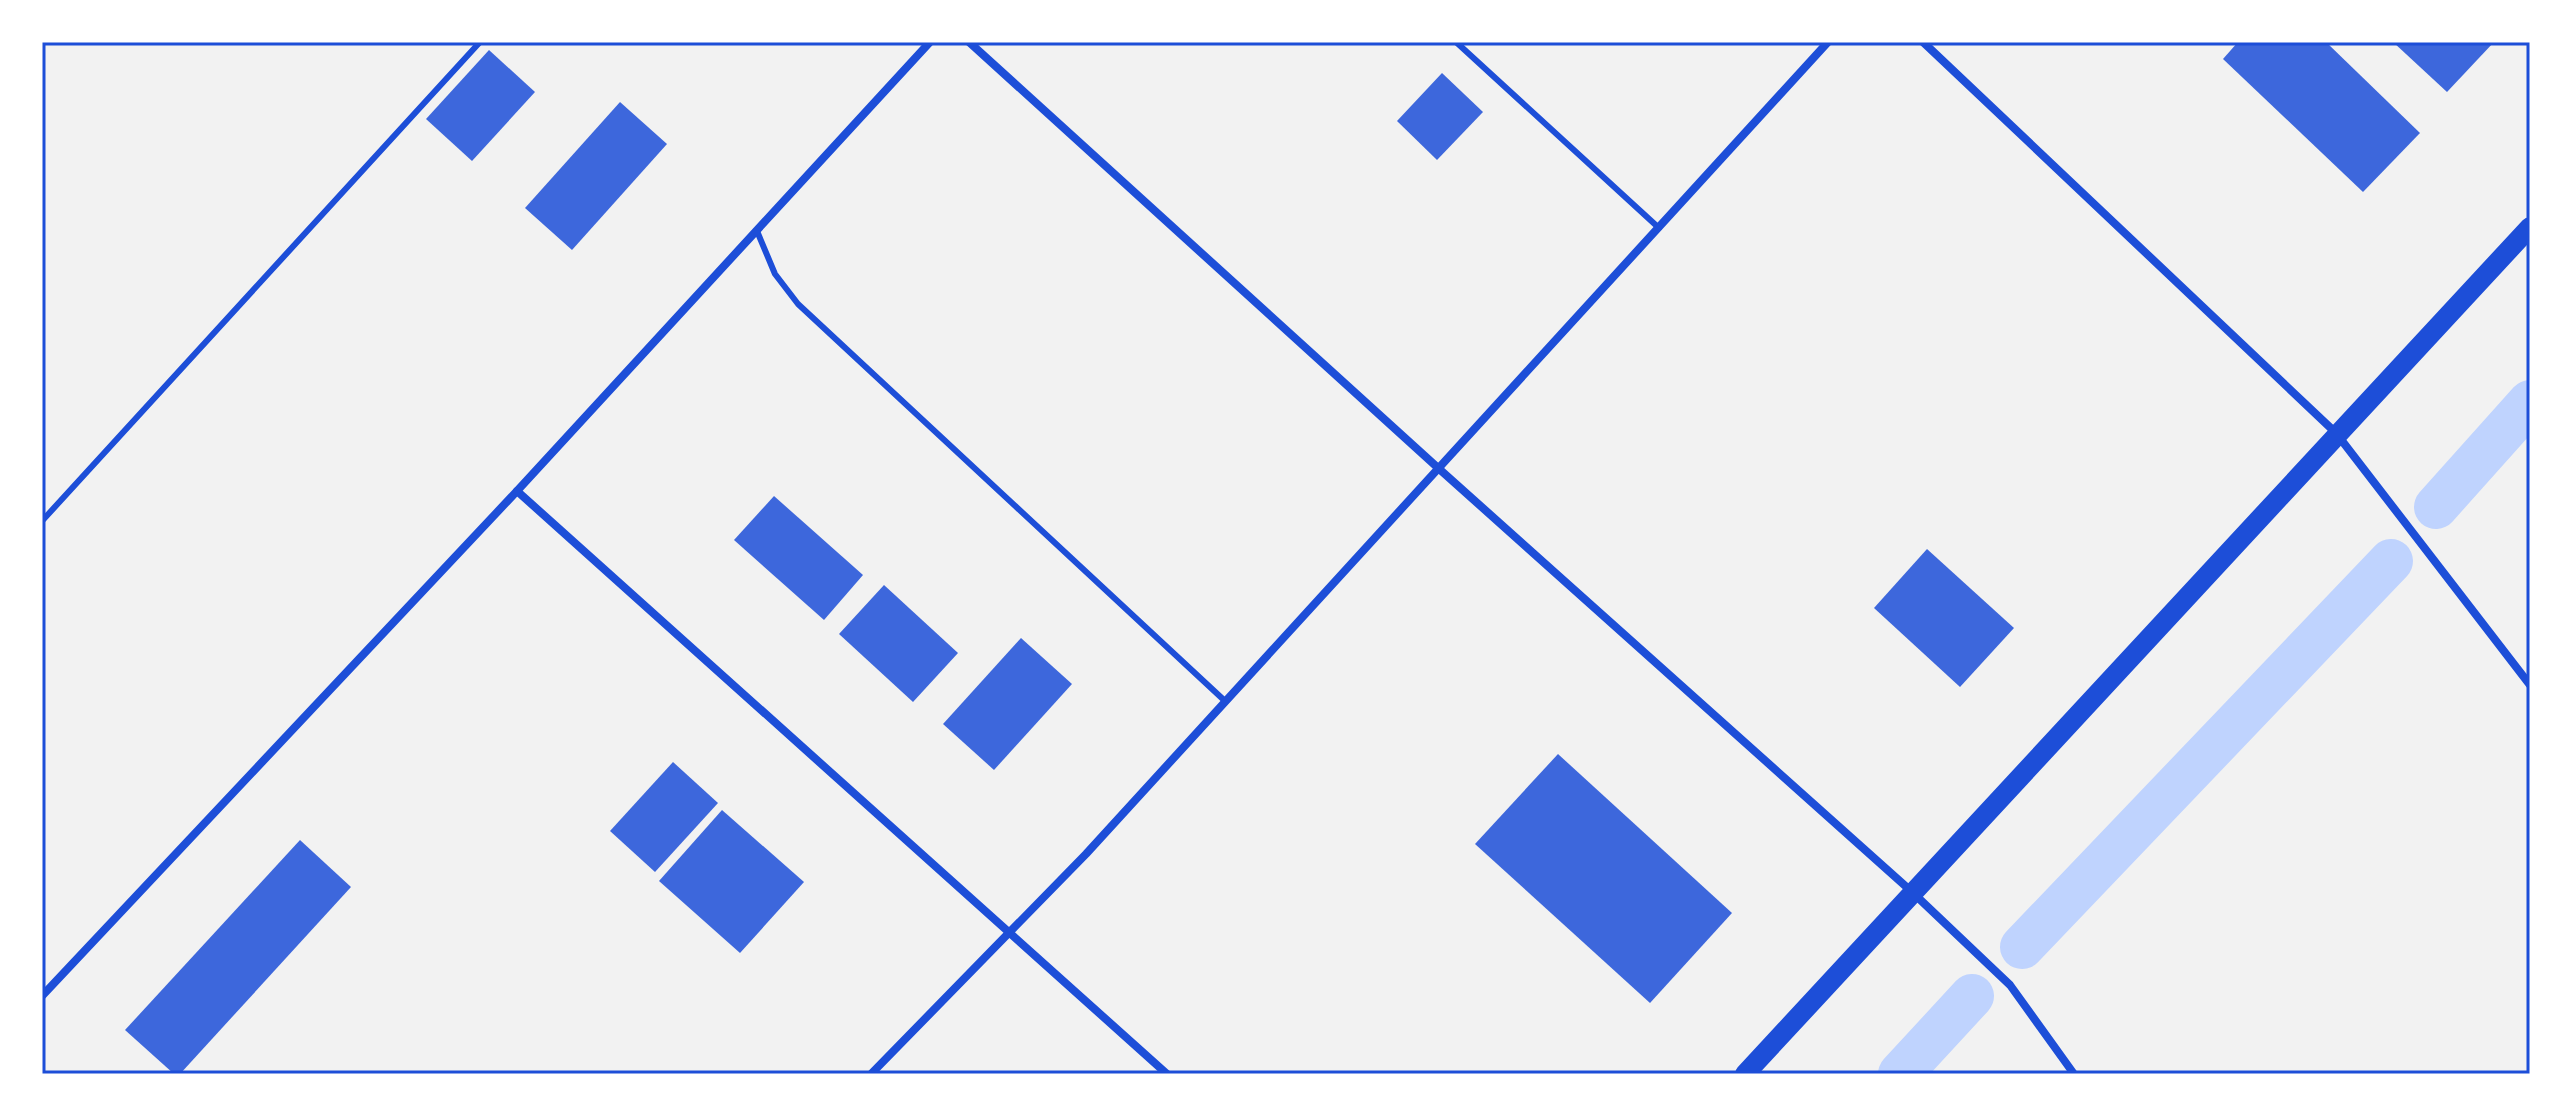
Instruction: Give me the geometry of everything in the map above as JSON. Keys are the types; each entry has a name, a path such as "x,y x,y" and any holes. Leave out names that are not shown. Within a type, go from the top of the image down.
{"main road":[{"path":"1745,1074 1911,891 2530,227"}],"street":[{"path":"42,996 517,491 930,42"},
{"path":"969,42 1911,891 2010,985 2074,1074"},
{"path":"871,1074 1086,854 1828,42"},
{"path":"1923,42 2336,433 2530,685"},
{"path":"517,491 1167,1074"}],"lane":[{"path":"42,521 480,42"},
{"path":"1456,42 1659,228"},
{"path":"757,231 775,274 798,304 1225,701"}],"building":[{"path":"2238,42 2326,42 2420,133 2363,192 2223,59"},
{"path":"2393,42 2494,42 2447,92"},
{"path":"489,50 535,92 472,161 426,119"},
{"path":"1442,73 1483,112 1437,160 1397,121"},
{"path":"620,102 667,144 572,250 525,208"},
{"path":"774,496 863,575 824,620 734,540"},
{"path":"1927,549 2014,628 1960,687 1874,608"},
{"path":"884,585 958,653 913,702 839,634"},
{"path":"1021,638 1072,684 994,770 943,724"},
{"path":"1558,754 1732,913 1650,1003 1475,844"},
{"path":"673,762 718,803 655,872 610,831"},
{"path":"722,810 804,882 740,953 659,881"},
{"path":"300,840 351,887 180,1074 174,1074 125,1030"}],"waterway":[{"path":"2436,507 2530,402"},
{"path":"2022,947 2391,561"},
{"path":"1900,1074 1972,996"}]}
